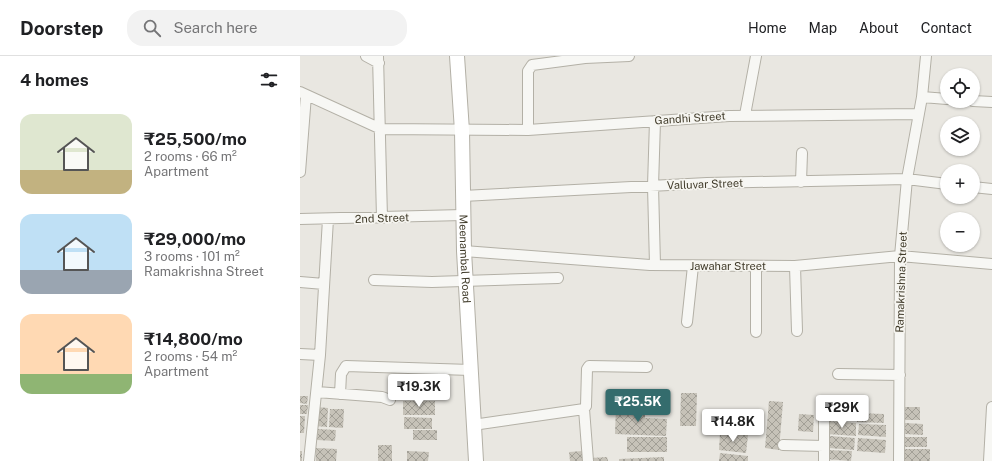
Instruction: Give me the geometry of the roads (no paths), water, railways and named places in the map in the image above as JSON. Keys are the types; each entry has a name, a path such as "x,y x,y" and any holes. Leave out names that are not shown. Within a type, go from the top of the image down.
{"main road":[{"name":"Meenambal Road","path":"457,56 462,131 464,251 476,461"}],"street":[{"path":"366,56 378,59 381,129 382,218"},
{"path":"528,130 528,71 532,65 585,58 629,56"},
{"path":"745,115 756,56"},
{"name":"Ramakrishna Street","path":"900,461 900,256 907,179 922,97 926,56"},
{"path":"300,172 303,94 381,129"},
{"path":"922,97 940,98"},
{"path":"980,101 992,102"},
{"name":"Gandhi Street","path":"381,129 462,131 528,130 745,115 918,114"},
{"path":"655,121 653,186 655,265"},
{"path":"801,182 802,153"},
{"name":"Valluvar Street","path":"462,196 653,186 907,179 940,183"},
{"path":"980,188 992,189"},
{"name":"2nd Street","path":"300,219 328,220 463,215"},
{"path":"310,461 320,355 328,220"},
{"name":"Jawahar Street","path":"464,251 613,264 694,266 795,266 900,256 992,264"},
{"path":"687,322 694,266"},
{"path":"756,266 756,332"},
{"path":"795,266 797,332"},
{"path":"374,280 432,282 558,278"},
{"path":"300,282 324,284"},
{"path":"300,354 320,355"},
{"path":"340,394 340,374 346,366 471,370"},
{"path":"588,461 584,409 586,406 587,369 589,366 647,367"},
{"path":"838,374 900,375"},
{"path":"317,392 382,397 390,400"},
{"path":"989,461 992,407"},
{"path":"473,424 584,409"},
{"path":"824,421 824,461"},
{"path":"783,445 824,446"}]}
